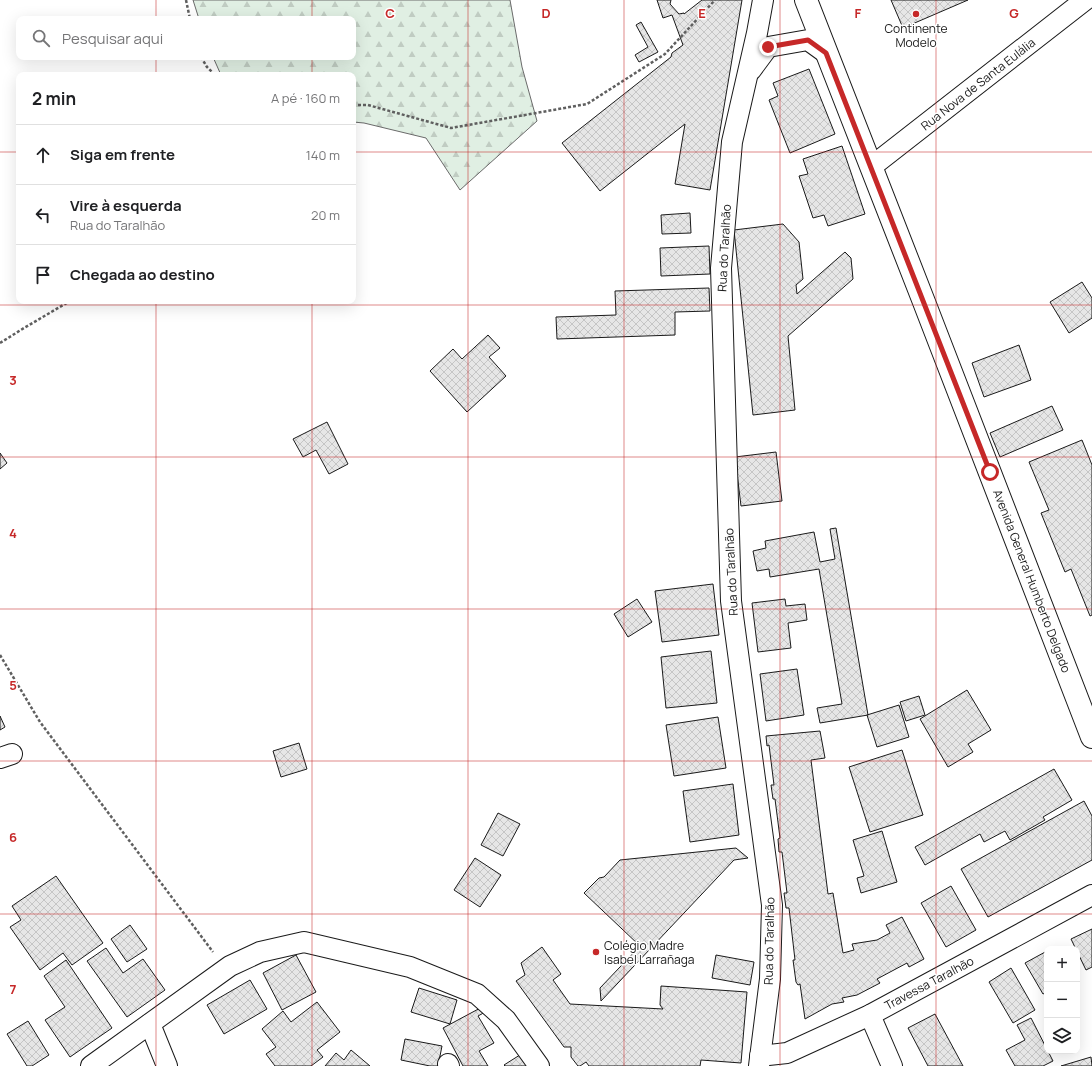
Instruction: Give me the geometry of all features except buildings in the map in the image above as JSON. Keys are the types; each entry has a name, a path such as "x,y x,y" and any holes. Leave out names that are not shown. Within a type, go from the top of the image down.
{"street":[{"name":"Rua do Taralhão","path":"760,1061 770,979 772,905 731,601 721,268 732,142 763,0"},
{"name":"Avenida General Humberto Delgado","path":"806,0 1092,737"},
{"name":"Rua Nova de Santa Eulália","path":"871,167 1085,0"},
{"name":"Rua do Taralhão","path":"747,76 768,47 808,40 826,53"},
{"name":"Travessa Taralhão","path":"760,1061 786,1053 870,1014 1092,896"},
{"path":"91,1066 226,969 260,952 304,942 410,967 477,994 506,1020 539,1066"},
{"path":"870,1014 892,1066"},
{"path":"150,1024 167,1066"}],"path":[{"path":"186,0 189,16"},
{"path":"356,105 368,105 452,128 587,104 665,54 715,0"},
{"path":"203,60 211,72"},
{"path":"0,343 65,304"},
{"path":"0,655 40,722 226,969"}],"green space":[{"path":"193,0 510,0 522,67 537,121 460,190 426,138 356,122 356,72 220,72 214,60 356,60 356,16 198,16"}],"place":[{"name":"Continente Modelo","path":"916,14"},
{"name":"Colégio Madre Isabel Larrañaga","path":"596,952"}],"route":[{"path":"768,47 808,40 826,53 990,472"}]}
